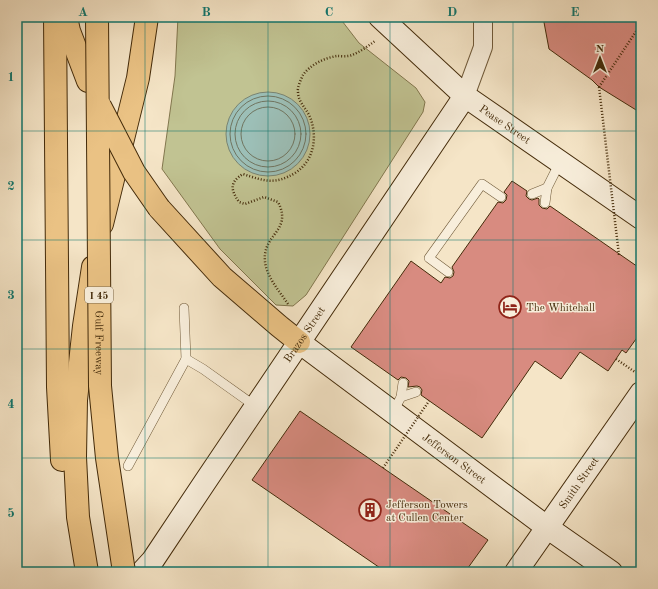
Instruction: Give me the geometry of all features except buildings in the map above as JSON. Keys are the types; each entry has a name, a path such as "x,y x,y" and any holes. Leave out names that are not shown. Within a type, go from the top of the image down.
{"highway":[{"path":"55,17 58,387 64,498 76,572"},
{"path":"66,17 69,31 88,81 134,172 159,208 222,277 278,326 299,342"},
{"name":"Gulf Freeway","path":"97,17 100,386 107,458 124,572"},
{"path":"87,572 78,517 75,457 76,400 84,326 96,249 138,78 146,17"}],"street":[{"path":"466,96 483,47 483,17"},
{"name":"Pease Street","path":"386,22 466,96 641,218"},
{"name":"Brazos Street","path":"142,572 155,563 255,406 466,96"},
{"name":"Jefferson Street","path":"299,342 397,404 548,528 611,572"},
{"name":"Smith Street","path":"516,572 641,393"}],"lane":[{"path":"545,203 547,188 560,162"},
{"path":"448,272 429,258 482,184 501,197"},
{"path":"532,194 547,188"},
{"path":"128,466 186,359 184,308"},
{"path":"186,359 203,369 255,406"},
{"path":"397,404 403,383"},
{"path":"397,404 416,392"}],"path":[{"path":"292,309 272,281 266,266 265,255 268,243 274,233 281,227 283,211 278,202 264,197 245,204 238,202 234,194 233,184 235,179 243,174 273,182 286,178 297,171 307,161 313,152 315,136 310,116 302,104 297,92 302,77 310,67 336,56 351,56 386,22"},
{"path":"619,255 599,87 641,24"},
{"path":"616,359 641,376"},
{"path":"383,468 429,401"}],"green space":[{"path":"178,17 339,17 359,43 416,88 425,102 423,112 306,295 293,306 276,305 220,249 162,169 175,76"}],"water":[{"path":"260,92 276,92 292,99 303,110 310,126 310,142 307,150 298,164 292,169 276,176 260,176 244,169 233,158 226,142 226,126 233,110 244,99"}],"place":[{"name":"The Whitehall","path":"510,307"},
{"name":"Jefferson Towers at Cullen Center","path":"370,510"}]}
